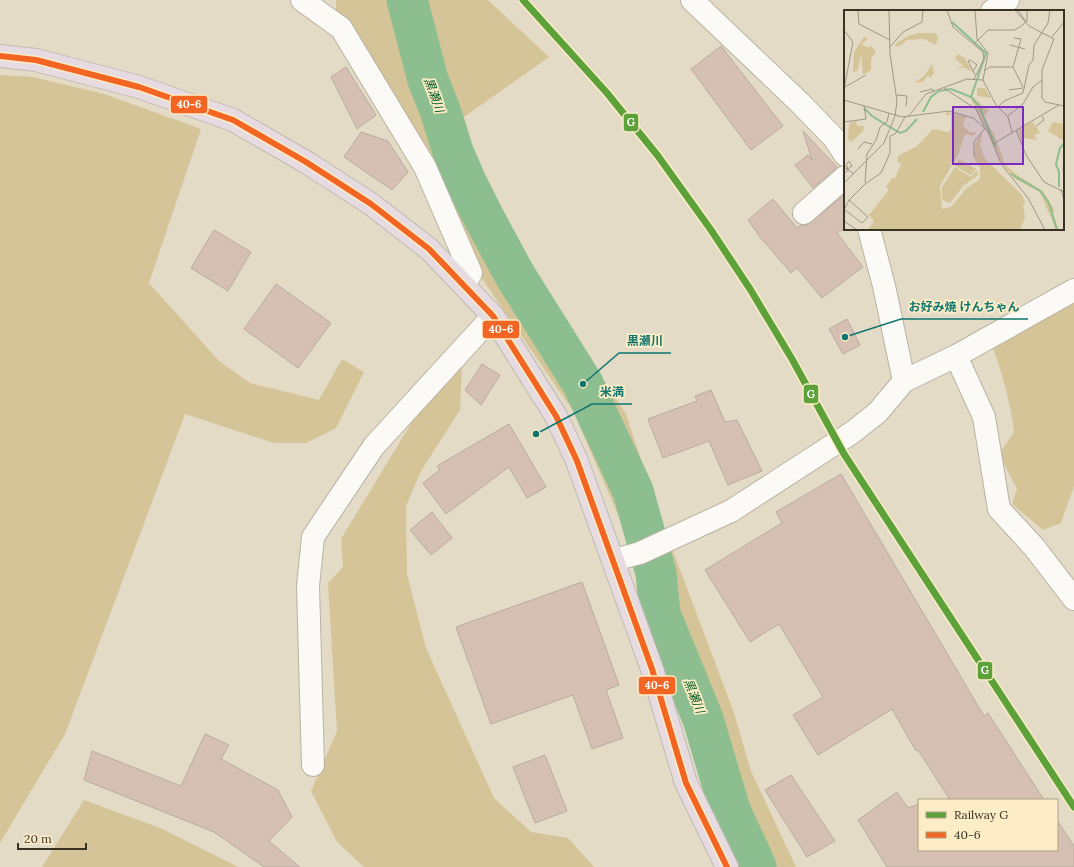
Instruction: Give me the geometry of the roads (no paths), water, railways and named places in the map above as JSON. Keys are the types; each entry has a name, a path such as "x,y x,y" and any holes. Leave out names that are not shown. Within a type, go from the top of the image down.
{"highway":[{"path":"0,56 36,60 139,86 233,120 306,162 371,204 429,249 494,316 556,416 577,461 614,560 652,669 686,783 727,867"}],"street":[{"path":"302,0 342,28 425,167 471,273 464,285"},
{"path":"692,0 841,139"},
{"path":"993,10 1008,0"},
{"path":"804,213 844,178"},
{"path":"869,230 884,286 904,381"},
{"path":"614,560 640,553 731,510 853,432 878,412 904,381 956,356 1074,290"},
{"path":"313,765 308,586 313,537 374,446 494,316"},
{"path":"956,356 984,417 999,509 1034,546 1074,599"}],"waterway":[{"name":"黒瀬川","path":"407,0 428,80 440,110 453,152 466,182 516,277 583,384 633,491 656,573 660,614 703,719 730,810 756,867"}],"rail line":[{"name":"G","path":"523,0 607,93 658,156 711,230 750,289 792,359 844,454 1074,807"}],"place":[{"name":"お好み焼 けんちゃん","path":"845,337"},
{"name":"黒瀬川","path":"583,384"},
{"name":"米満","path":"536,434"}]}
